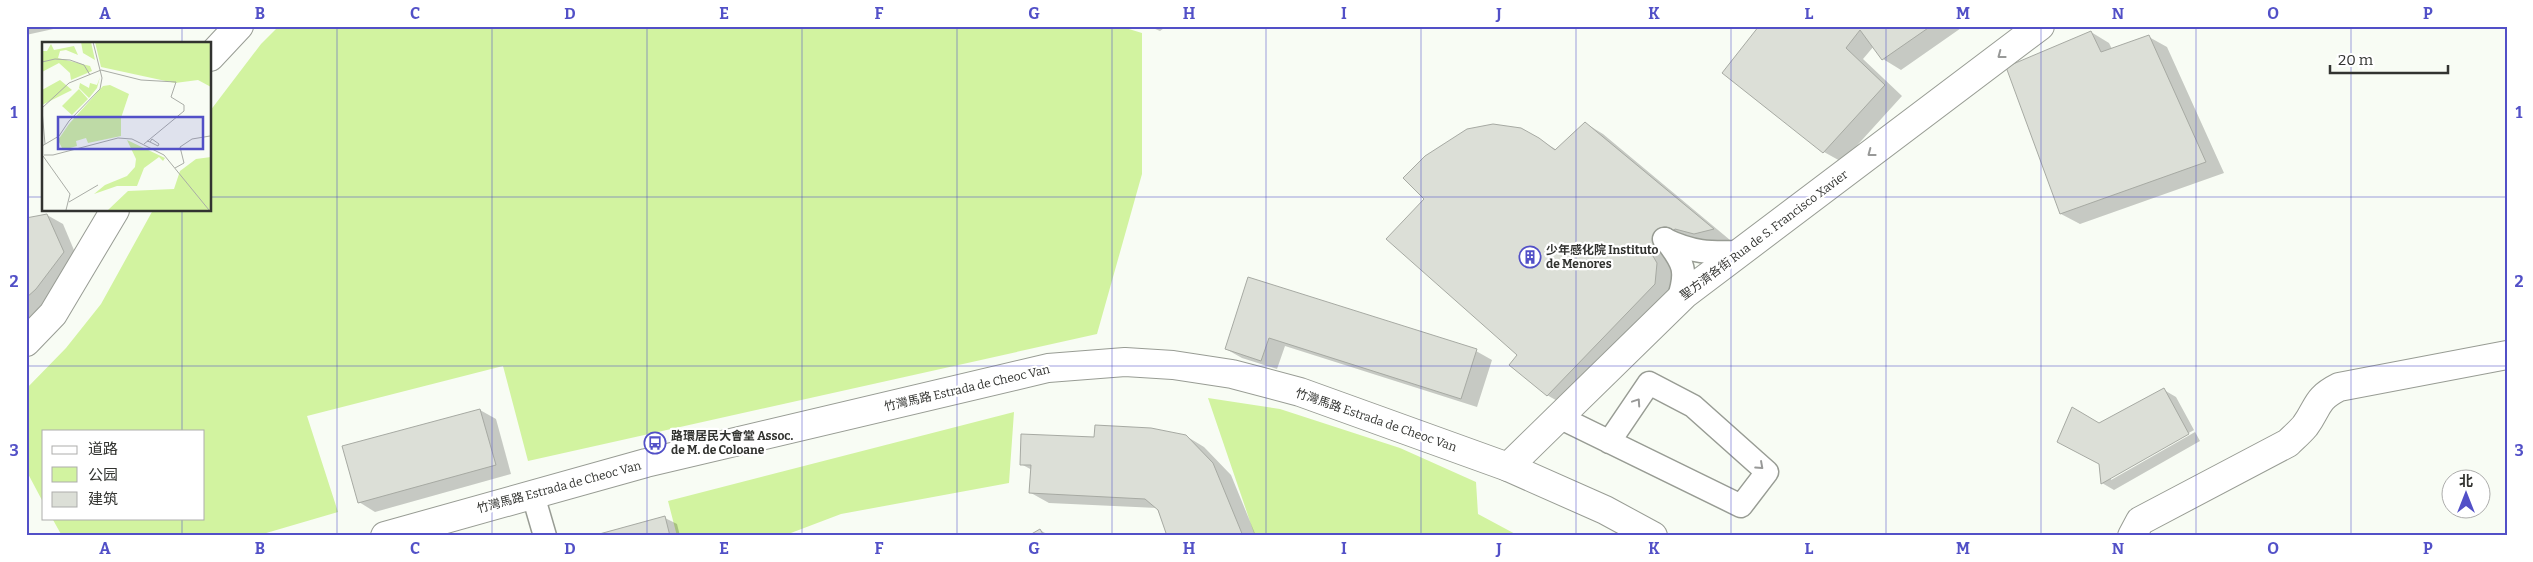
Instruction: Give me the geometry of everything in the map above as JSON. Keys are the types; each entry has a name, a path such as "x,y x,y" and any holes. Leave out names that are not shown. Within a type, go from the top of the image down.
{"main road":[{"path":"211,56 239,26"},
{"name":"聖方濟各街 Rua de S. Francisco Xavier","path":"1508,467 1557,416 1678,300 2040,26"},
{"path":"26,342 53,314 114,211"},
{"path":"2132,536 2140,521 2288,443 2305,426 2316,405 2326,394 2339,387 2507,355"},
{"name":"竹灣馬路 Estrada de Cheoc Van","path":"385,536 646,463 1048,368 1125,362 1173,365 1232,374 1300,392 1508,467 1605,510 1653,536"}],"lane":[{"path":"1678,300 1684,282 1682,261 1664,239 1695,252 1711,254 1745,248"},
{"path":"1557,416 1609,442 1741,506 1767,472 1693,406 1649,383 1609,442"},
{"path":"533,495 545,536"}],"green space":[{"path":"279,26 1119,26 1142,33 1142,174 1097,334 528,461 503,366 307,416 338,512 256,536 62,536 53,520 205,520 205,430 42,430 42,500 26,470 26,389 66,348 101,304 152,211 211,211 211,110 261,44"},
{"path":"1208,398 1280,409 1400,448 1476,482 1478,514 1519,536 1255,536"},
{"path":"1014,412 1009,483 841,514 783,536 677,536 668,501"}],"building":[{"path":"1759,26 1931,26 1882,60 1860,30 1846,48 1885,85 1823,153 1722,73"},
{"path":"2091,31 2101,52 2149,35 2206,162 2060,214 2006,67"},
{"name":"少年感化院 Instituto de Menores","path":"1585,122 1714,229 1694,234 1675,229 1650,251 1657,263 1655,284 1547,396 1509,365 1517,355 1386,239 1424,199 1403,178 1425,156 1467,129 1493,124 1521,128 1555,150"},
{"path":"47,214 64,252 36,289 26,298 26,218"},
{"path":"1248,277 1477,349 1461,399 1269,338 1261,361 1225,349"},
{"path":"2164,388 2189,434 2101,484 2099,464 2057,442 2072,407 2099,423"},
{"path":"480,409 496,465 358,503 342,446"},
{"path":"1095,425 1151,428 1186,435 1213,463 1243,536 1167,536 1158,510 1145,499 1029,493 1031,465 1020,465 1021,434 1094,437"},
{"path":"665,516 670,536 592,536"},
{"path":"1040,529 1044,536 1028,536"}],"place":[{"name":"少年感化院 Instituto de Menores","path":"1530,257"},
{"name":"路環居民大會堂 Assoc. de M. de Coloane","path":"655,443"}]}
